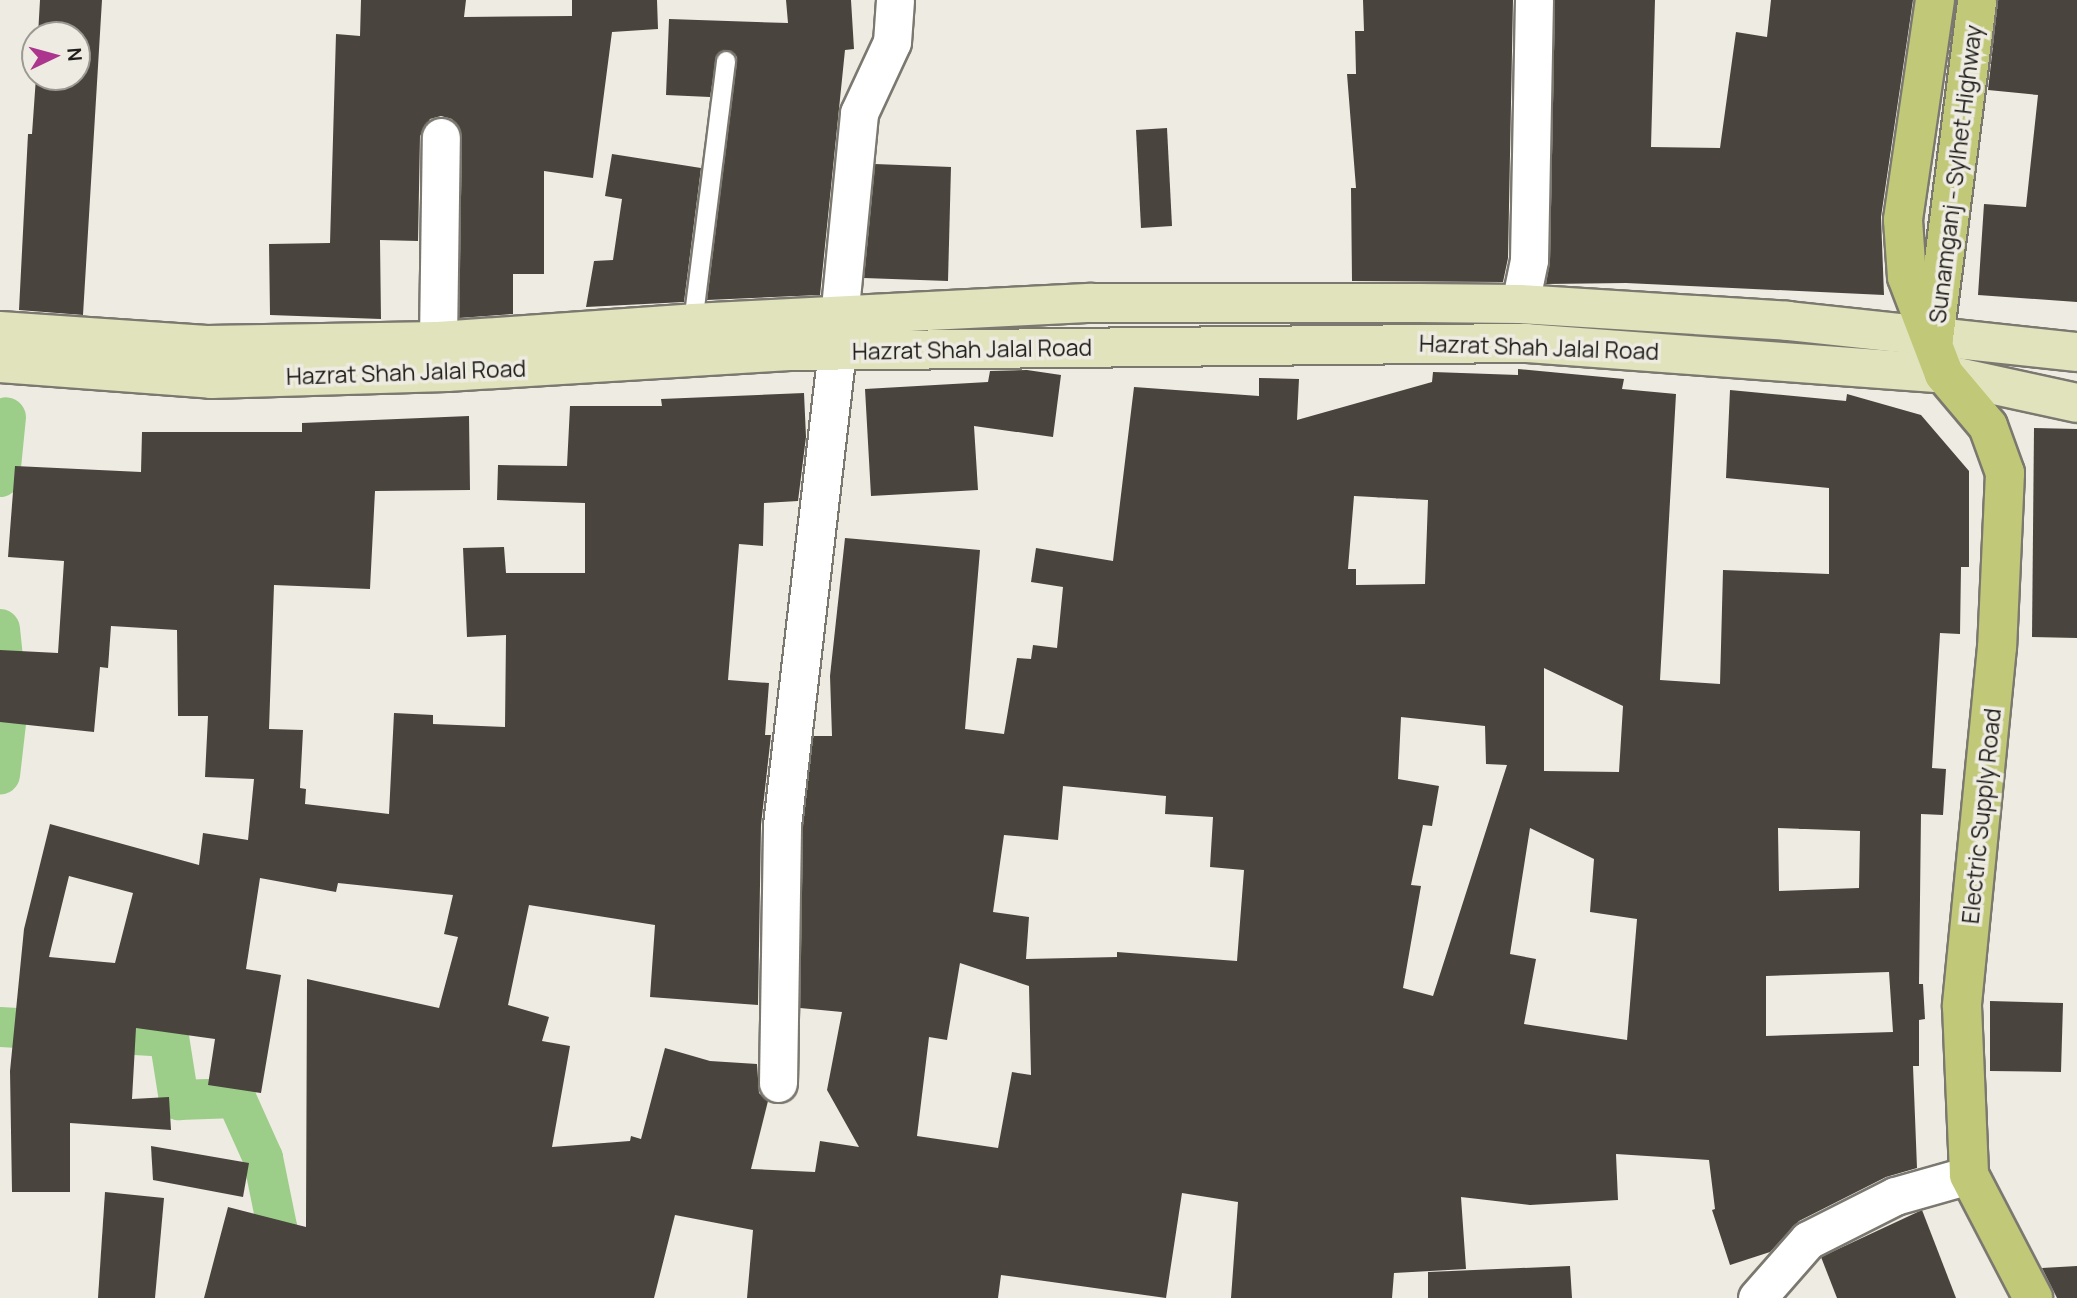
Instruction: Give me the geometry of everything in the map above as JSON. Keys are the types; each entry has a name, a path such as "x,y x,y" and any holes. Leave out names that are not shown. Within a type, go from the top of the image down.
{"main road":[{"name":"Sunamganj - Sylhet Highway","path":"1934,338 1907,276 1903,220 1936,0"},
{"name":"Sunamganj - Sylhet Highway","path":"1934,338 1977,0"},
{"name":"Hazrat Shah Jalal Road","path":"0,363 211,379 447,372 838,335 1091,303 1520,304 1787,321 2077,352"},
{"name":"Hazrat Shah Jalal Road","path":"0,331 207,345 438,341 693,323 838,335 1526,343 1944,374 2077,403"},
{"name":"Electric Supply Road","path":"1934,338 1944,374 1988,426 2006,473 1997,647 1962,1006 1969,1175 2034,1298"}],"street":[{"path":"778,1083 782,825 838,335 859,113 892,42 895,0"},
{"path":"1520,304 1529,260 1534,0"},
{"path":"438,341 441,137"},
{"path":"1757,1298 1808,1240 1895,1196 1969,1175"}],"lane":[{"path":"693,323 726,61"}],"building":[{"path":"40,0 102,0 83,315 19,310 28,134 32,134 35,91 91,91 91,21 39,21"},
{"path":"361,0 466,0 464,17 572,16 572,0 657,0 658,29 612,32 593,178 544,171 544,274 513,274 513,314 459,318 462,137 452,119 441,116 430,119 420,136 418,241 380,240 381,319 270,315 269,244 330,243 336,34 360,36"},
{"path":"786,0 851,0 854,49 845,50 820,295 707,300 737,57 727,50 717,55 710,97 666,95 669,19 788,23"},
{"path":"1363,0 1513,0 1508,258 1503,282 1352,281 1351,188 1356,188 1347,74 1356,74 1355,31 1364,31"},
{"path":"1555,0 1655,0 1651,147 1720,148 1736,32 1767,37 1771,0 1913,0 1881,217 1884,295 1626,283 1546,284 1550,260"},
{"path":"1998,0 2077,0 2077,302 1978,295 1984,204 2026,207 2038,95 1988,90"},
{"path":"1167,128 1172,226 1141,228 1136,130"},
{"path":"612,154 701,168 684,302 586,307 594,261 613,260 622,199 605,196"},
{"path":"875,164 951,167 948,281 864,278"},
{"path":"1518,369 1624,379 1622,389 1676,394 1660,680 1720,684 1723,570 1829,574 1829,488 1726,478 1730,390 1846,401 1847,394 1921,415 1969,471 1969,567 1961,567 1960,634 1940,633 1932,768 1946,769 1943,815 1921,814 1919,984 1923,984 1925,1019 1919,1020 1919,1066 1913,1066 1917,1168 1886,1177 1799,1221 1770,1252 1730,1265 1712,1210 1715,1209 1709,1160 1616,1154 1618,1200 1530,1205 1461,1197 1466,1269 1394,1273 1392,1298 1231,1298 1238,1202 1182,1193 1166,1298 1001,1275 998,1298 747,1298 753,1230 675,1215 654,1298 204,1298 228,1207 306,1227 307,979 439,1008 458,937 444,934 453,895 338,883 336,892 260,878 246,969 281,975 261,1093 208,1085 215,1039 136,1028 132,1099 169,1097 171,1130 70,1123 70,1192 12,1192 10,1071 24,929 50,824 199,865 203,833 248,840 254,779 205,777 208,716 178,716 177,630 111,626 108,668 100,667 94,732 0,722 0,650 58,653 64,561 8,557 15,466 141,472 142,432 302,432 302,423 469,416 470,490 375,491 370,589 274,585 269,729 303,730 300,788 306,789 305,804 389,814 394,713 433,715 433,724 505,727 506,635 467,637 463,548 504,547 506,573 585,573 585,503 497,500 498,465 567,466 570,406 662,406 661,399 804,393 806,437 798,501 764,503 763,546 739,544 728,680 769,683 765,735 771,735 761,825 758,1005 650,997 655,925 529,905 508,1005 549,1017 542,1041 570,1046 552,1147 630,1141 631,1136 641,1139 665,1048 710,1061 757,1064 759,1093 768,1101 751,1169 815,1172 820,1141 859,1147 827,1090 842,1012 800,1008 803,826 813,736 832,736 830,676 845,538 980,550 965,729 1004,734 1017,658 1031,659 1033,645 1057,648 1063,587 1031,582 1036,548 1113,561 1134,387 1259,396 1259,378 1299,379 1297,420 1432,382 1433,372 1518,375","holes":["1354,496 1428,500 1425,584 1356,585 1356,569 1348,569","1544,668 1623,706 1619,772 1544,771","1401,717 1485,726 1486,764 1507,765 1433,996 1403,988 1421,886 1411,885 1423,825 1432,826 1439,786 1398,779","1063,786 1166,796 1165,814 1213,817 1210,867 1244,870 1237,961 1117,952 1117,957 1026,959 1029,917 993,912 1004,835 1058,840","1530,828 1594,859 1590,912 1637,919 1627,1040 1524,1024 1536,959 1510,954","1778,828 1860,831 1859,888 1779,891","69,876 133,893 115,963 49,957","960,963 1029,986 1031,1075 1012,1072 998,1148 917,1136 929,1037 947,1040","1889,972 1893,1032 1766,1036 1766,976"]},
{"path":"1027,370 1061,375 1053,437 974,426 978,490 871,496 865,389 988,382 990,371"},
{"path":"2034,428 2077,429 2077,638 2032,637"},
{"path":"1990,1001 2063,1003 2061,1072 1990,1071"},
{"path":"151,1146 249,1163 243,1197 153,1180"},
{"path":"105,1192 164,1198 155,1298 98,1298"},
{"path":"1922,1210 1956,1298 1837,1298 1821,1257"},
{"path":"1570,1266 1572,1298 1428,1298 1428,1272"},
{"path":"2077,1266 2077,1298 2057,1298 2042,1268"}],"waterway":[{"path":"0,477 6,417"},
{"path":"0,629 8,706 0,775"},
{"path":"0,1027 169,1037 179,1100 236,1098 263,1158 277,1227 259,1298"}]}
